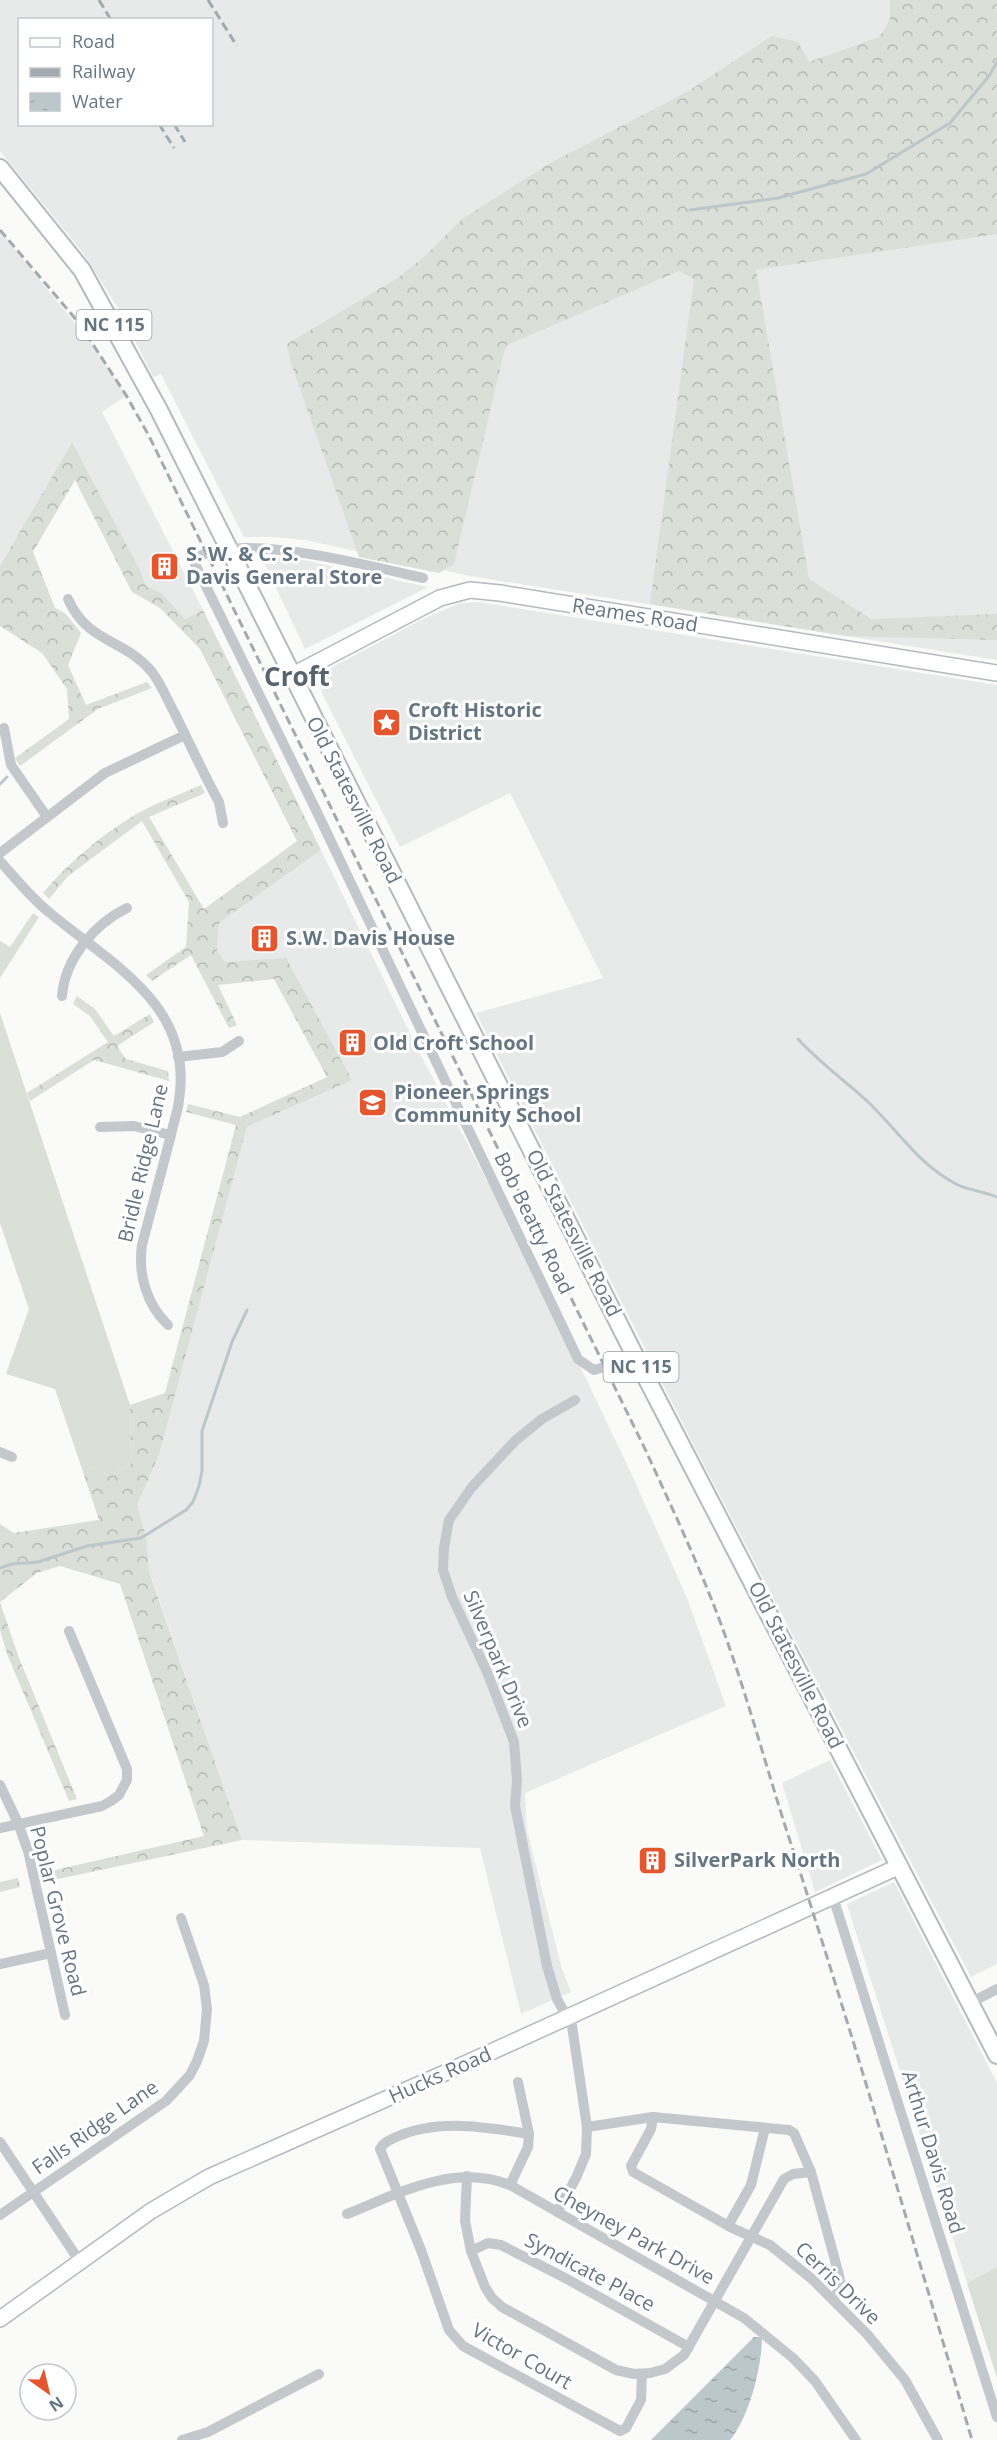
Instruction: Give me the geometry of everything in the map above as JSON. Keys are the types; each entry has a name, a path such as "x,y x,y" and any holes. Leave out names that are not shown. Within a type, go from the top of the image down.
{"main road":[{"name":"Old Statesville Road","path":"0,168 82,270 153,400 636,1358 997,2055"},
{"name":"Reames Road","path":"291,676 440,598 470,591 507,594 997,673"},
{"name":"Hucks Road","path":"0,2319 152,2211 209,2177 569,2017 900,1866"}],"street":[{"path":"228,549 274,549 304,553 423,578"},
{"name":"Bob Beatty Road","path":"228,549 212,550 198,557 195,560 196,568 315,808 578,1359 594,1370 636,1358"},
{"path":"68,599 84,625 137,657 150,670 219,802 223,824"},
{"path":"4,728 5,745 11,765 47,817"},
{"path":"0,853 118,765 185,735"},
{"name":"Bridle Ridge Lane","path":"0,861 36,901 141,986 153,999 168,1026 178,1057 179,1101 142,1245 140,1263 150,1301 168,1325"},
{"path":"62,996 66,974 87,941 101,925 127,908"},
{"path":"178,1057 222,1052 239,1041"},
{"path":"100,1127 134,1126 171,1135"},
{"name":"Silverpark Drive","path":"557,2212 586,2154 587,2127 572,2026 557,1999 547,1966 515,1806 517,1781 514,1742 487,1672 452,1597 443,1570 449,1520 472,1487 516,1440 542,1419 575,1400"},
{"path":"0,1452 12,1457"},
{"path":"0,1828 102,1806 119,1795 127,1780 127,1769 69,1631"},
{"name":"Poplar Grove Road","path":"0,1785 28,1851 65,2014"},
{"name":"Arthur Davis Road","path":"833,1897 997,2417"},
{"name":"Falls Ridge Lane","path":"0,2215 166,2101 181,2088 194,2068 204,2041 207,2009 204,1985 181,1918"},
{"path":"0,1964 51,1953"},
{"path":"970,2003 997,1989"},
{"path":"510,2185 528,2147 529,2134 518,2082"},
{"path":"587,2127 652,2117 789,2130 794,2133 811,2172 839,2275 841,2287 833,2299"},
{"name":"Cerris Drive","path":"652,2117 651,2129 631,2166 633,2172 782,2254 833,2299 867,2334 905,2380 938,2440"},
{"path":"398,2193 380,2149 382,2144 410,2131 429,2127 460,2126 529,2134"},
{"path":"728,2226 751,2185 765,2128"},
{"path":"0,2142 80,2262"},
{"path":"467,2176 465,2221 471,2251 485,2287 492,2298 502,2307 616,2370 642,2374 657,2372 672,2365 684,2355 784,2179 793,2174 811,2172"},
{"name":"Cheyney Park Drive","path":"347,2214 436,2180 467,2176 485,2177 510,2185 744,2318 804,2369 825,2393 856,2440"},
{"name":"Victor Court","path":"398,2193 421,2250 448,2330 463,2346 620,2431 626,2428 641,2400 642,2374"},
{"name":"Syndicate Place","path":"471,2251 488,2243 501,2245 689,2347"},
{"path":"182,2440 208,2432 320,2374"}],"shaded area":[{"path":"0,0 997,0 997,660 470,576 305,540 244,537 161,374 153,377 123,316 83,253 0,151"},
{"path":"0,231 96,349 126,396 102,412 203,610 185,619 161,594 146,586 139,568 72,442 0,566"},
{"path":"261,556 304,560 428,587 305,649"},
{"path":"478,602 997,685 997,1964 971,1977 695,1448 476,1013 603,978 510,793 400,847 322,693 320,680 327,670 423,619 460,603"},
{"path":"321,850 418,1050 534,1270 632,1475 687,1598 726,1706 525,1793 527,1830 561,1966 571,1992 521,2014 480,1848 242,1840 149,1570 147,1540 137,1505 159,1455 247,1127 352,1080 286,959 225,962 217,951 219,923"},
{"path":"830,1760 882,1860 815,1892 782,1783"},
{"path":"894,1882 997,2083 997,2267 967,2283 847,1904"}],"green space":[{"path":"890,0 997,0 997,234 756,270 809,579 871,619 997,614 997,640 845,636 650,604 694,279 679,271 507,345 454,564 439,573 359,557 291,363 287,344 399,277 425,256 462,219 552,162 687,92 772,36 798,42 809,62 879,37 890,20"},
{"path":"72,442 139,568 146,586 161,593 185,619 203,610 321,850 219,923 217,951 225,962 286,958 352,1080 247,1127 159,1455 137,1505 147,1540 149,1570 154,1586 242,1840 44,1882 42,1873 204,1836 120,1584 60,1566 37,1573 0,1602 0,1524 14,1533 99,1520 79,1460 109,1476 131,1464 130,1405 165,1393 236,1125 186,1112 188,1104 240,1117 327,1077 274,979 218,985 237,1025 229,1028 191,955 152,981 146,975 186,947 189,902 142,821 68,876 49,899 43,893 78,857 106,834 150,807 201,785 205,793 149,817 204,909 297,841 200,649 160,608 132,592 75,480 33,552 55,608 66,614 81,633 68,665 86,705 147,682 152,688 98,709 20,766 15,758 69,719 67,689 42,653 0,626 0,566"},
{"path":"33,913 39,917 0,978 0,941 10,947"},
{"path":"77,996 95,1009 114,1036 150,1014 154,1022 117,1046 126,1059 168,1071 169,1081 94,1060 30,1101 27,1093 108,1042 90,1016 73,1004"},
{"path":"0,1013 130,1405 131,1464 109,1476 79,1460 55,1389 6,1374 29,1309 0,1223"},
{"path":"0,1602 19,1658 77,1799 69,1801 7,1654 0,1630"},
{"path":"18,1878 20,1887 0,1892 0,1882"},
{"path":"997,2267 997,2378 967,2283"}],"water":[{"path":"754,2337 762,2337 757,2377 743,2418 730,2440 651,2440"}],"waterway":[{"path":"690,210 778,198 866,174 950,123 989,76 997,62"},
{"path":"0,784 7,777"},
{"path":"798,1039 867,1101 932,1168 958,1185 997,1197"},
{"path":"0,1568 12,1564 38,1562 87,1546 141,1538 186,1510 193,1502 199,1486 202,1471 202,1431 232,1342 247,1310"}],"railway":[{"path":"99,0 110,18"},
{"path":"208,0 237,46"},
{"path":"160,126 174,148"},
{"path":"175,126 185,142"},
{"path":"0,230 79,323 126,395 149,436 646,1451 685,1537 713,1602 740,1679 861,2067 972,2440"}],"place":[{"name":"S. W. & C. S. Davis General Store","path":"165,566"},
{"name":"Croft Historic District","path":"387,722"},
{"name":"S.W. Davis House","path":"265,938"},
{"name":"Old Croft School","path":"352,1043"},
{"name":"Pioneer Springs Community School","path":"373,1103"},
{"name":"SilverPark North","path":"653,1860"}],"district":[{"name":"Croft","path":"297,677"}]}
